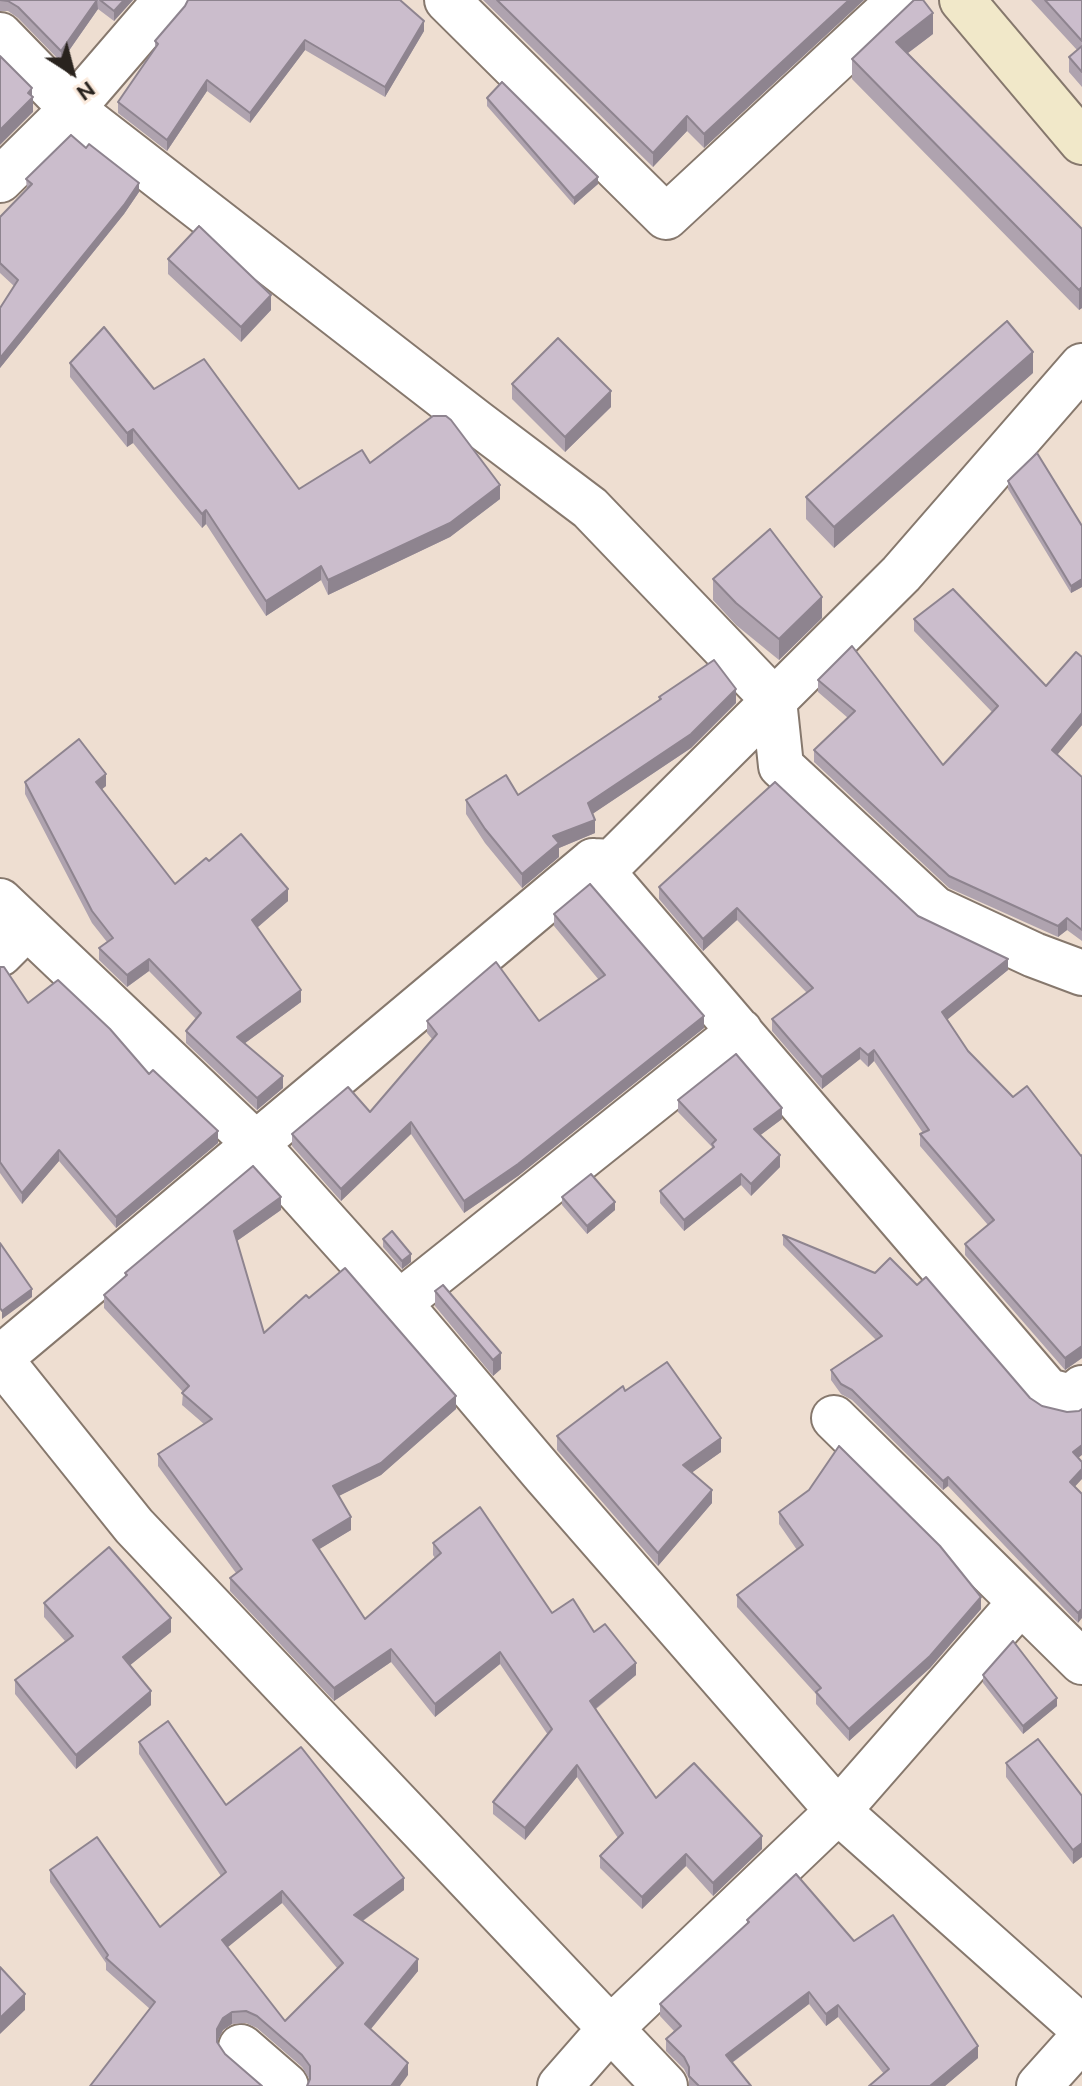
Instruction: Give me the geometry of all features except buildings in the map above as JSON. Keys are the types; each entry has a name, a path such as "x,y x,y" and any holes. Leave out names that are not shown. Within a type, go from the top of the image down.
{"main road":[{"path":"962,0 1082,142"}],"street":[{"path":"0,180 72,109 166,0"},
{"path":"447,0 666,217 900,0"},
{"path":"0,35 72,109 590,508 774,700 781,766 935,909 1034,955 1082,973"},
{"path":"665,2086 134,1526 1,1354 257,1145 593,861 612,862 901,574 1082,366"},
{"path":"593,861 1048,1391 1072,1397 1082,1388"},
{"path":"9,927 257,1145 399,1303 838,1811 1082,2028"},
{"path":"399,1303 740,1031"},
{"path":"834,1418 1082,1662"},
{"path":"560,2086 609,2030 838,1811 1020,1603"},
{"path":"1039,2086 1082,2038"},
{"path":"241,2047 286,2086"}]}
